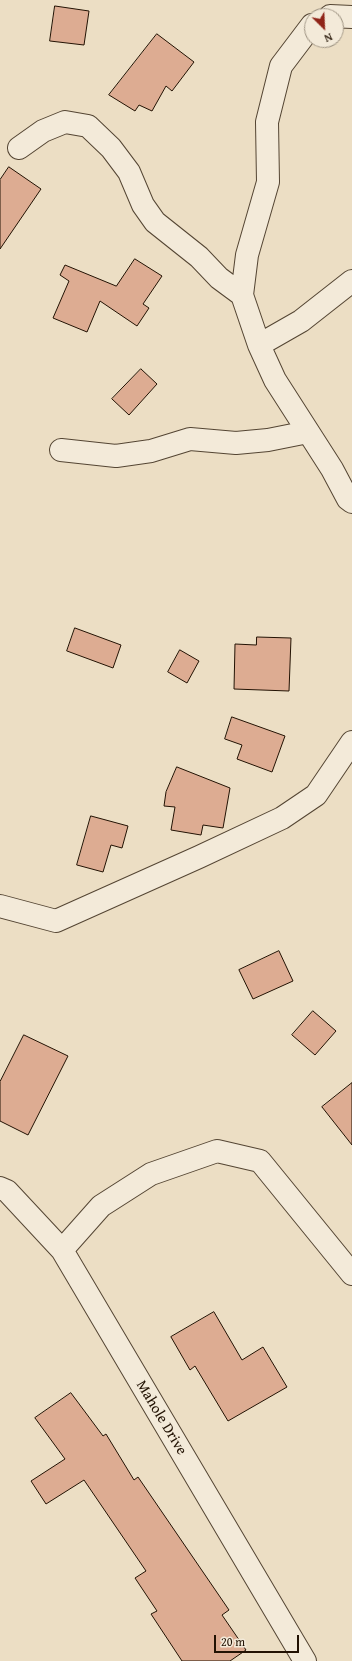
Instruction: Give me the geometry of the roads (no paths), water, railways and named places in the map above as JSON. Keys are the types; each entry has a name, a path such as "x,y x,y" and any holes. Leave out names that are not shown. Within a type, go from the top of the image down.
{"street":[{"path":"304,36 281,66 267,122 268,182 247,255 242,295 259,345 275,380 332,469 348,499 352,502"},
{"path":"19,148 43,131 65,122 88,126 111,148 129,172 143,206 155,222 199,256 219,278 242,295"},
{"path":"259,345 301,321 352,280"},
{"path":"62,450 116,456 151,451 190,439 236,443 268,440 308,432"},
{"path":"0,906 56,921 206,854 282,818 316,795 352,742"},
{"path":"62,1250 101,1206 151,1174 217,1152 260,1161 352,1274"},
{"name":"Mahole Drive","path":"0,1188 7,1191 62,1250 306,1661"}]}
